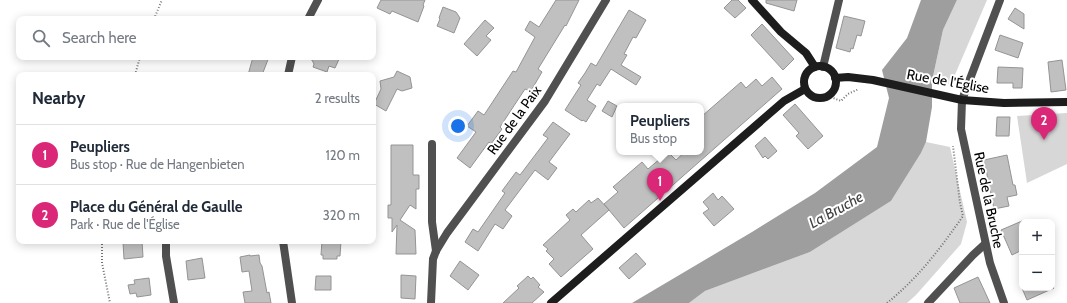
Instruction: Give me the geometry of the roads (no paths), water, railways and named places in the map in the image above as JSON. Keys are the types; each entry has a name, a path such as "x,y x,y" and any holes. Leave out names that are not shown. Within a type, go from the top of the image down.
{"main road":[{"path":"752,0 781,32 806,53 819,67"},
{"path":"819,67 828,69 833,73 835,78 836,85 828,96 815,98 805,89 805,76 809,71 819,67"},
{"name":"Rue de l'Église","path":"835,78 848,77 873,80 962,100 1004,103 1067,102"},
{"path":"551,303 784,101 805,89"}],"street":[{"path":"310,16 318,0"},
{"name":"Rue de la Paix","path":"431,303 432,268 436,251 447,232 545,101 606,0"},
{"path":"819,67 840,0"},
{"name":"Rue de la Bruche","path":"1000,0 962,100 961,129 985,244 996,283 1004,303"},
{"path":"289,72 291,60"},
{"name":"Rue de la Paix","path":"432,144 432,222 436,251"},
{"path":"166,244 166,256 174,303"},
{"path":"283,244 292,303"},
{"path":"928,303 985,244"}],"water":[{"name":"La Bruche","path":"921,0 957,0 943,30 932,81 932,107 926,142 921,153 891,201 810,252 705,291 689,303 632,303 815,193 877,147 889,98 882,70 907,38"}],"place":[{"name":"Place du Général de Gaulle","path":"1044,140"},
{"name":"Peupliers","path":"660,201"}]}
